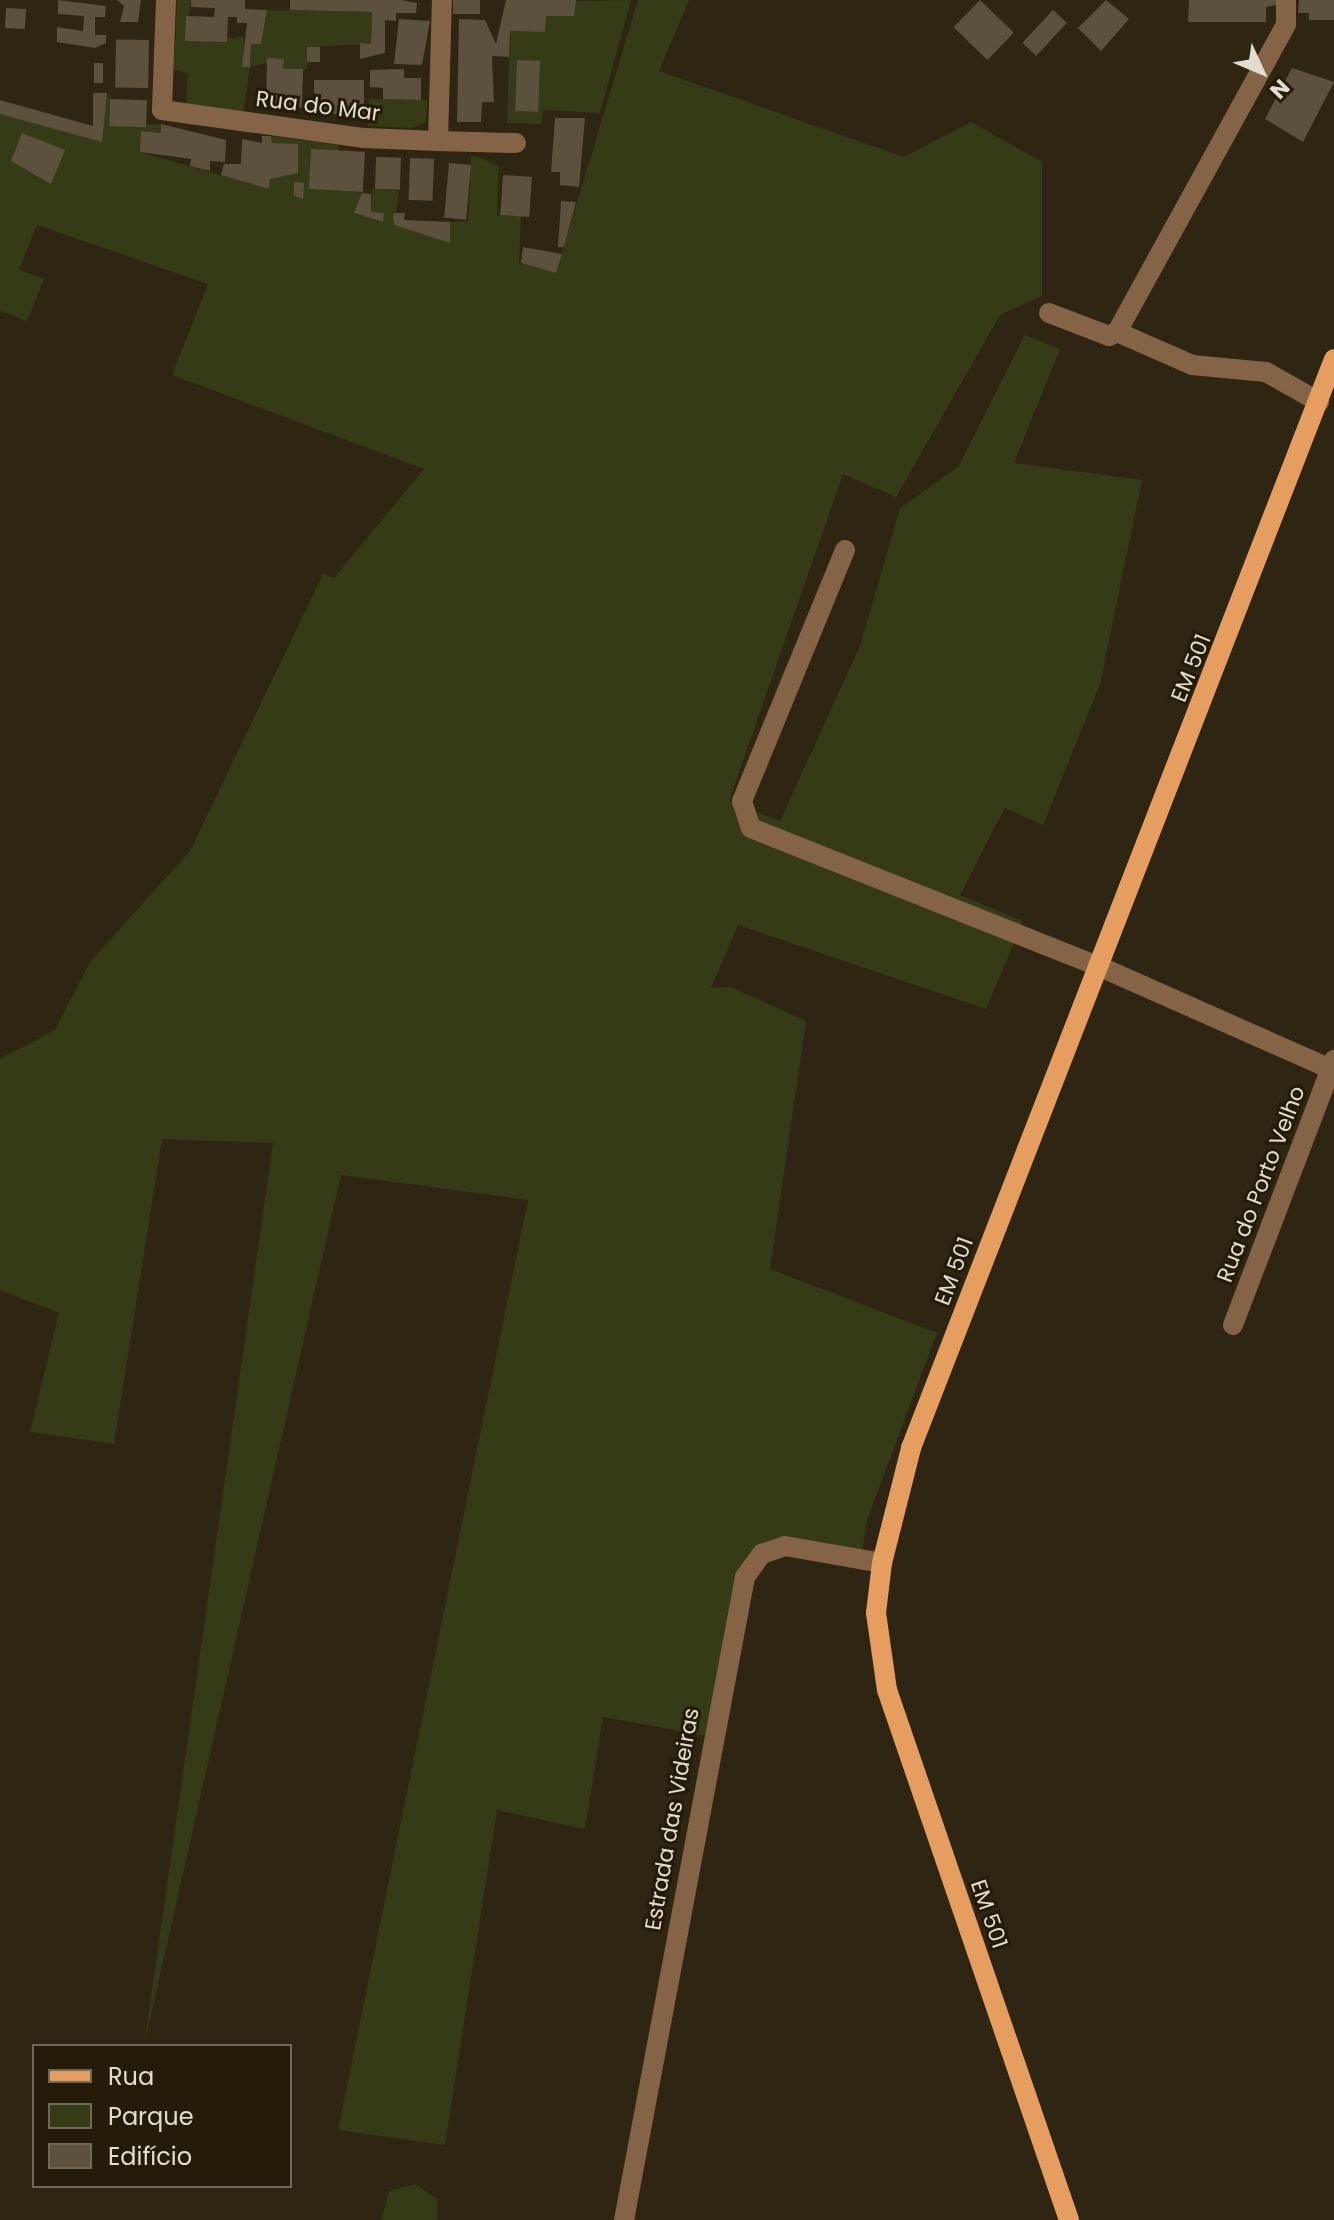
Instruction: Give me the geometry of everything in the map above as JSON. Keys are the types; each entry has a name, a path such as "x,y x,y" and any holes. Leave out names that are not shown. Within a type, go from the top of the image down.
{"main road":[{"name":"EM 501","path":"1069,2220 887,1690 876,1613 882,1563 911,1448 1096,965 1334,359"}],"street":[{"name":"Rua do Mar","path":"166,0 162,110 364,138 438,141"},
{"path":"442,0 438,141 516,143"},
{"path":"1049,313 1109,336 1117,332 1286,24 1286,0"},
{"path":"1117,332 1192,365 1266,372 1319,402"},
{"path":"845,550 742,801 751,828 1096,965 1332,1064"},
{"name":"Rua do Porto Velho","path":"1233,1325 1332,1064"},
{"name":"Estrada das Videiras","path":"624,2220 745,1577 762,1554 785,1546 882,1563"}],"green space":[{"path":"177,0 191,0 185,41 244,37 243,67 250,66 251,44 261,44 267,10 372,12 371,44 308,47 307,69 283,69 283,59 250,67 243,112 186,106 188,74 174,69"},
{"path":"631,0 600,113 543,110 542,124 507,123 510,31 544,32 546,16 574,16 575,1"},
{"path":"638,0 689,0 659,71 904,157 971,122 1042,162 1042,296 1000,315 896,497 843,474 729,801 780,821 860,646 900,508 958,467 1025,335 1060,349 1014,463 1142,480 1100,684 1043,825 1005,808 960,895 1023,921 986,1009 738,925 711,988 731,987 806,1021 770,1269 937,1333 867,1520 861,1559 785,1546 745,1576 712,1737 603,1717 585,1829 497,1810 445,2145 338,2130 528,1200 341,1175 144,2044 273,1143 162,1139 114,1444 30,1432 59,1313 0,1290 0,1059 55,1030 90,962 190,851 323,574 334,578 424,469 172,375 208,284 37,225 19,270 44,279 27,321 0,311 0,114 101,141 103,102 110,93 109,126 161,124 161,133 142,131 140,152 269,189 270,179 298,172 298,144 271,143 271,136 339,145 338,152 311,149 310,188 364,190 354,213 382,222 384,213 371,212 372,189 399,191 394,225 449,242 450,222 468,221 471,156 482,158 499,167 497,215 521,216 519,263 556,273"},
{"path":"369,99 427,100 426,122 412,128 368,126"},
{"path":"416,2184 437,2199 437,2220 381,2220 389,2191"}],"building":[{"path":"58,0 106,6 105,17 95,17 95,35 106,35 106,43 95,48 57,42 57,27 83,31 84,16 58,14"},
{"path":"117,0 141,0 138,22 120,22 124,6"},
{"path":"191,0 245,0 245,9 267,10 261,44 251,44 250,67 242,67 247,23 237,23 237,17 228,17 227,42 185,41 186,16 214,17 215,8 191,7"},
{"path":"290,0 401,0 417,3 416,13 396,13 396,21 385,20 385,53 360,59 360,43 371,44 372,12 290,10"},
{"path":"453,0 480,0 480,14 453,14"},
{"path":"506,0 576,0 574,16 546,16 545,32 510,31 509,57 492,56 494,102 482,102 481,122 457,122 459,19 485,20 496,44"},
{"path":"980,0 1014,33 987,60 954,27"},
{"path":"1106,0 1129,19 1101,51 1078,28"},
{"path":"1189,0 1276,0 1276,5 1266,7 1266,22 1188,22"},
{"path":"1299,0 1334,0 1334,20 1309,20 1309,13 1298,13"},
{"path":"6,8 26,9 25,29 5,28"},
{"path":"1053,10 1067,23 1036,56 1022,43"},
{"path":"399,19 430,21 422,65 394,64"},
{"path":"116,39 149,40 148,88 115,87"},
{"path":"307,47 320,47 320,62 307,62"},
{"path":"267,58 284,59 283,69 303,69 302,108 266,101"},
{"path":"517,60 540,61 538,112 515,111"},
{"path":"94,63 103,63 103,83 94,83"},
{"path":"1292,68 1334,82 1303,142 1265,119"},
{"path":"404,69 404,78 421,78 421,100 383,99 383,88 370,87 370,70"},
{"path":"314,80 364,80 364,114 314,114"},
{"path":"93,93 107,93 102,142 0,114 0,100 93,126"},
{"path":"110,99 147,100 146,127 109,126"},
{"path":"555,118 585,118 579,187 560,185 560,172 551,172"},
{"path":"161,124 226,140 225,162 210,161 210,171 190,166 191,159 140,152 141,131 161,133"},
{"path":"22,133 65,150 51,184 11,161"},
{"path":"262,136 271,136 272,143 298,144 298,173 270,179 269,189 221,175 224,164 241,164 242,139 262,143"},
{"path":"311,149 365,152 363,192 309,189"},
{"path":"376,157 401,158 400,190 375,189"},
{"path":"410,158 434,159 433,201 409,200"},
{"path":"449,163 471,165 466,220 444,218"},
{"path":"503,175 532,177 529,217 500,215"},
{"path":"294,182 304,183 303,199 294,196"},
{"path":"362,193 371,194 371,212 384,213 383,222 354,213"},
{"path":"561,201 576,202 564,247 558,247"},
{"path":"393,213 405,213 404,220 450,222 450,243 394,225"},
{"path":"523,247 562,254 556,273 521,263"}]}
